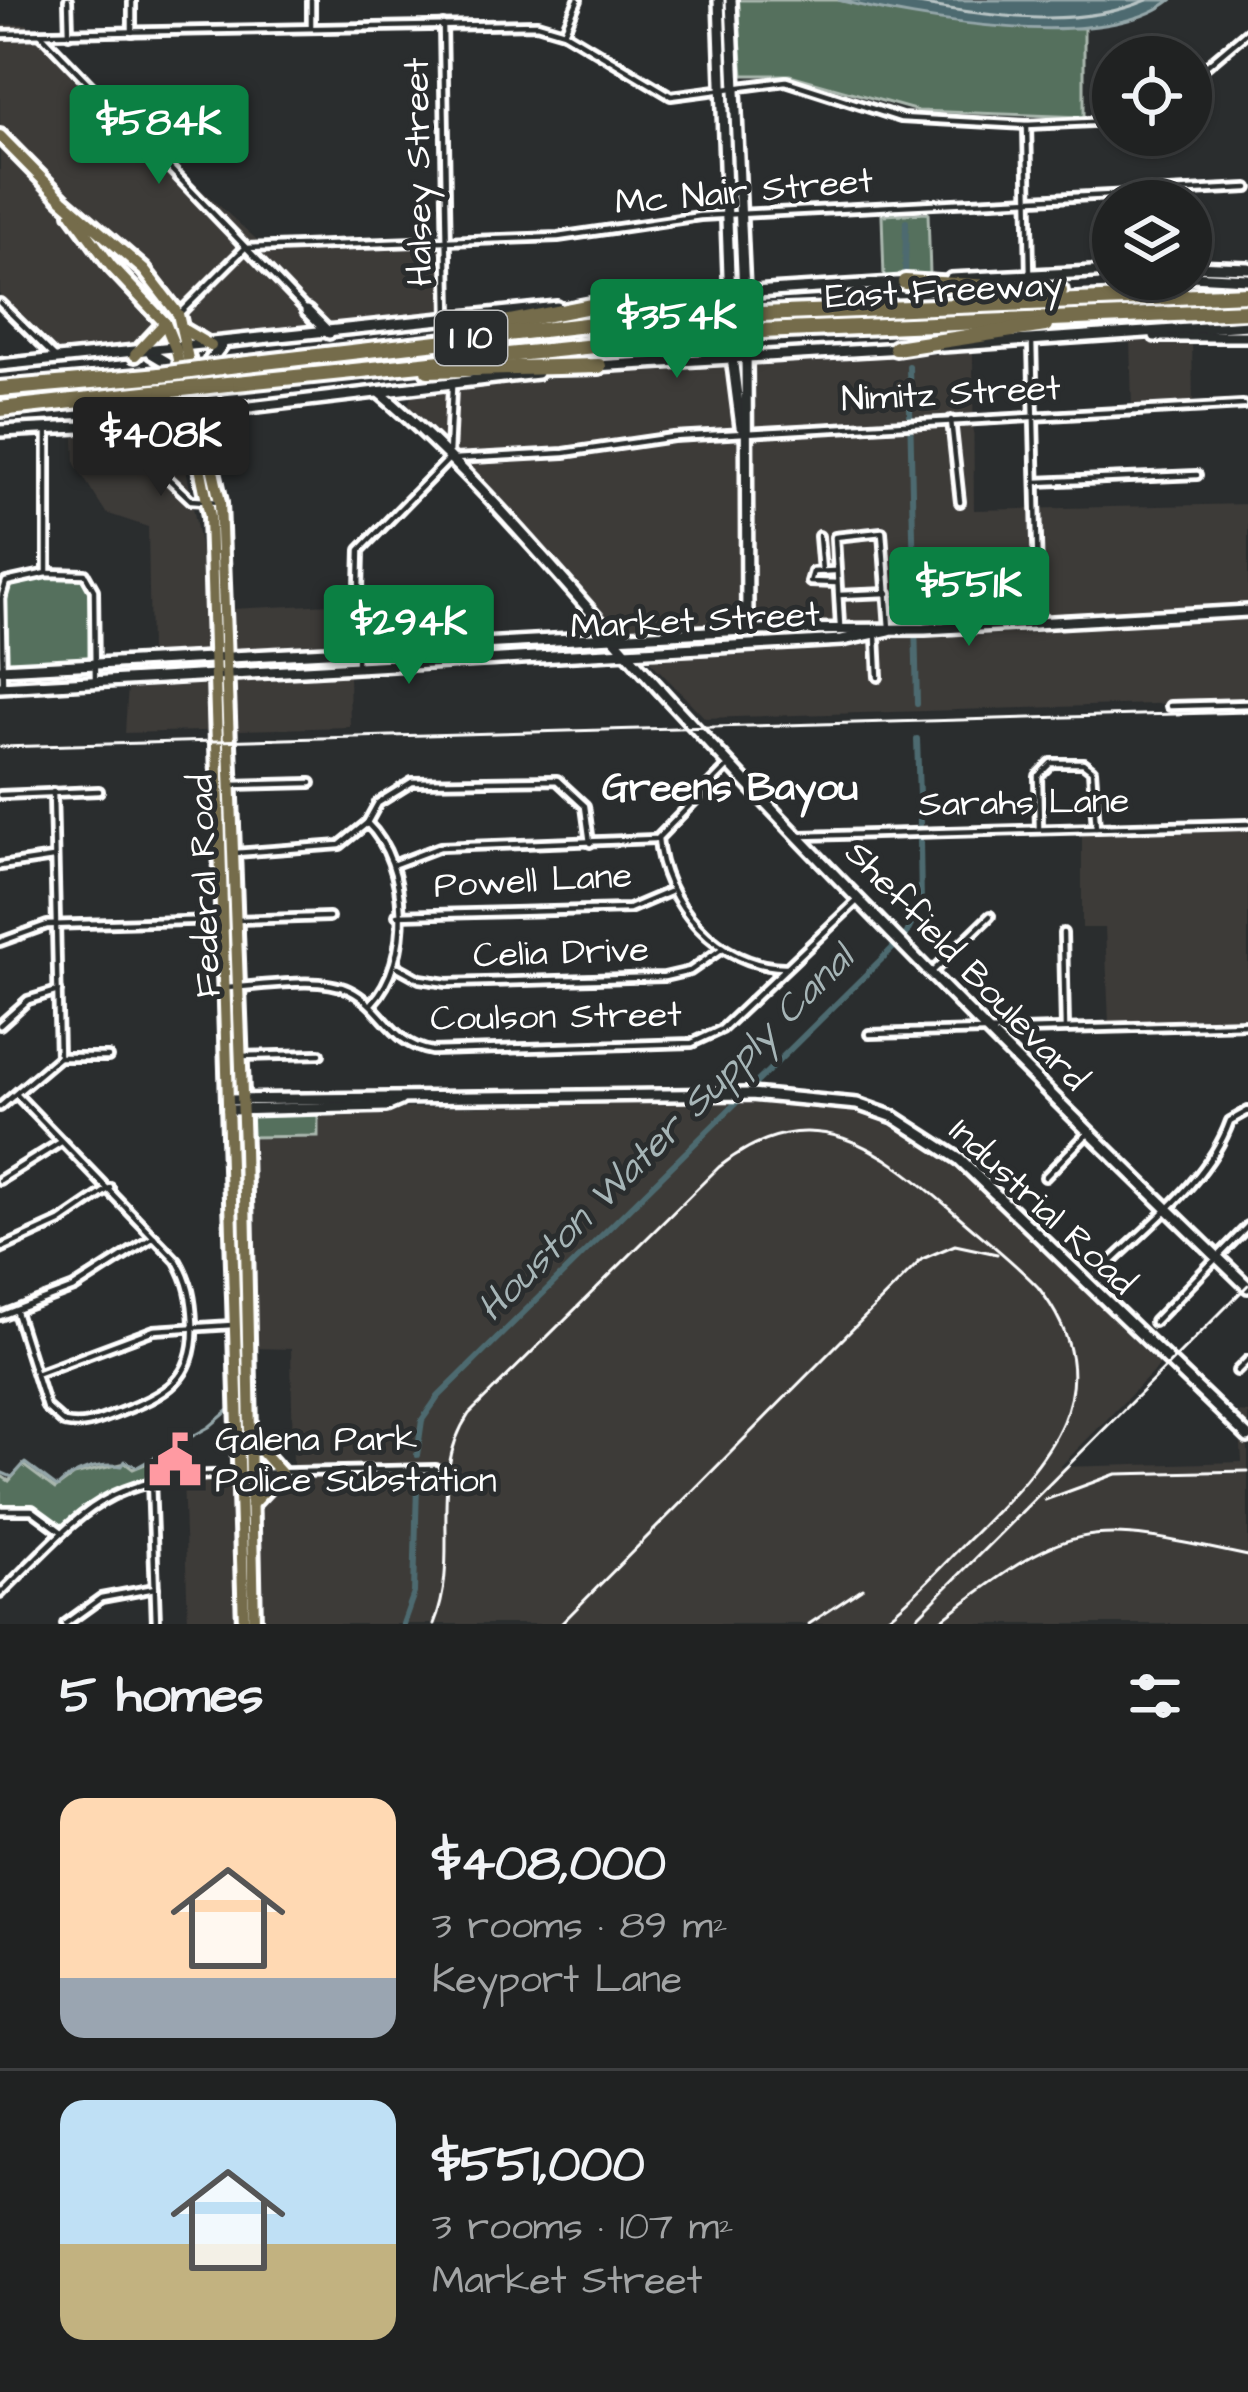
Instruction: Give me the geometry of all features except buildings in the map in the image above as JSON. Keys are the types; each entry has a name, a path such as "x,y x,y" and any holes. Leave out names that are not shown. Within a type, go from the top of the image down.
{"highway":[{"path":"905,282 1092,294"},
{"name":"East Freeway","path":"1212,294 1248,294"},
{"name":"East Freeway","path":"0,386 68,386 722,316 1092,296"},
{"path":"307,357 616,301"},
{"path":"896,348 1153,311"},
{"name":"East Freeway","path":"0,409 721,333 1153,311 1248,311"},
{"path":"339,371 599,365"}],"main road":[{"path":"719,0 732,216 745,292 742,432 747,644"},
{"path":"726,357 734,86 731,5"},
{"name":"Federal Road","path":"0,136 97,236 129,284 162,318 183,349"},
{"name":"Federal Road","path":"97,236 144,270 174,308 184,330 194,414 214,502 220,658 218,854 238,988 242,1104 236,1220"},
{"path":"1212,270 1248,268"},
{"path":"129,284 144,270"},
{"path":"0,365 712,292 1092,272"},
{"path":"1212,274 1248,279"},
{"path":"758,291 754,342 767,355"},
{"path":"712,292 722,306 726,357 742,432"},
{"path":"142,354 162,318 174,308"},
{"path":"300,336 308,311 329,333"},
{"path":"0,431 130,422 599,365 1032,342 1248,325"},
{"path":"184,330 216,346"},
{"path":"1096,338 1248,336"},
{"path":"216,346 209,362 213,399 226,410"},
{"path":"142,354 167,365 171,403 159,418"},
{"path":"405,416 403,402 411,390"},
{"name":"Sheffield Boulevard","path":"380,393 449,459 859,899 1248,1287"},
{"name":"Market Street","path":"1,669 746,630 926,629 1248,611"},
{"name":"Market Street","path":"2,687 876,637 889,630"},
{"name":"Federal Road","path":"220,673 235,853 224,988 254,1624"},
{"path":"217,787 232,786"},
{"path":"218,854 235,853"},
{"name":"Industrial Road","path":"228,1105 797,1095 827,1097 894,1117 958,1159 1248,1437"},
{"name":"Federal Road","path":"239,1325 248,1436 244,1624"},
{"path":"248,1436 281,1473 249,1508"}],"street":[{"path":"68,0 69,34"},
{"path":"132,0 132,32"},
{"path":"311,0 311,27"},
{"path":"564,32 578,0"},
{"path":"0,34 537,24 564,32 662,93 682,96 786,81 901,118 1027,125 1092,122"},
{"name":"Halsey Street","path":"443,25 448,319"},
{"path":"1212,61 1248,31"},
{"path":"41,34 308,311"},
{"path":"1027,125 1030,274"},
{"name":"Mc Nair Street","path":"245,248 558,238 732,216 1248,188"},
{"path":"174,308 188,304 245,248"},
{"path":"0,303 61,362"},
{"path":"174,308 188,304"},
{"path":"32,364 36,341"},
{"path":"1032,342 1039,623"},
{"path":"357,666 360,550 449,459 452,385"},
{"name":"Nimitz Street","path":"449,459 563,453 742,432 1243,405"},
{"path":"951,420 960,502"},
{"path":"128,438 130,422"},
{"path":"110,424 191,500 214,502"},
{"path":"47,429 47,573"},
{"path":"1036,482 1197,475"},
{"path":"840,626 837,535 884,533 889,630"},
{"path":"819,536 822,572"},
{"path":"836,571 811,573 812,583 837,583"},
{"path":"2,687 3,586 15,577 47,573 80,572 92,581 95,681"},
{"path":"838,595 888,593"},
{"path":"876,637 878,676"},
{"path":"1170,706 1248,704"},
{"path":"1039,829 1038,776 1051,763 1083,763 1092,770 1096,828"},
{"path":"395,863 440,847 658,838 730,764"},
{"path":"235,853 328,849 367,823 378,803 412,782 541,778 557,780 578,795 588,813 590,842"},
{"path":"232,786 311,783"},
{"path":"0,795 99,791"},
{"path":"52,792 59,1058"},
{"path":"367,823 395,863 398,967 370,1005"},
{"name":"Sarahs Lane","path":"802,836 1248,824"},
{"path":"658,838 669,892 723,948 749,964 786,967"},
{"path":"0,866 54,858"},
{"name":"Powell Lane","path":"397,915 629,909 669,892"},
{"name":"Coulson Street","path":"224,988 343,987 370,1005 401,1040 432,1051 692,1043 722,1029 859,899"},
{"path":"932,972 990,916"},
{"path":"0,942 23,930 55,925 329,917"},
{"path":"1063,933 1065,1028"},
{"name":"Celia Drive","path":"398,967 420,979 448,983 664,977 690,971 723,948"},
{"path":"0,1025 28,1000 58,991"},
{"path":"868,1034 1248,1024"},
{"path":"240,1056 320,1054"},
{"path":"0,1106 59,1058 108,1057"},
{"path":"16,1312 46,1407 58,1420 88,1424 160,1397 178,1382 191,1360 194,1325 186,1276 155,1235 17,1095"},
{"path":"1102,1271 1215,1154 1230,1121 1248,1111"},
{"path":"1045,1177 1090,1131"},
{"path":"0,1180 63,1141"},
{"path":"0,1249 61,1222 110,1188"},
{"path":"1154,1322 1248,1226"},
{"path":"0,1316 74,1288 155,1235"},
{"path":"35,1374 154,1330 239,1325"},
{"path":"1237,1371 1248,1360"},
{"path":"0,1594 95,1504 151,1479 436,1469"},
{"path":"151,1479 156,1624"},
{"path":"0,1510 32,1510 62,1532"},
{"path":"65,1624 101,1598 154,1588"}],"shaded area":[{"path":"27,24 53,56 265,247 441,249 445,312 46,356 0,304 0,25"},
{"path":"1192,340 1193,403 1132,406 1130,341"},
{"path":"973,352 974,510 1248,504 1248,701 705,718 407,410 411,396 623,370"},
{"path":"178,423 205,573 206,652 150,655 148,527 106,513 75,464 74,437"},
{"path":"351,603 351,647 231,652 231,609"},
{"path":"349,673 350,727 125,733 128,682"},
{"path":"1248,826 1248,1021 1109,1025 1105,928 1082,928 1082,830"},
{"path":"786,1099 849,1108 922,1140 954,1163 1160,1365 1060,1467 1242,1462 1239,1412 1248,1413 1248,1624 188,1624 183,1477 251,1476 251,1469 293,1467 291,1349 250,1348 246,1112"}],"green space":[{"path":"737,0 838,0 987,24 1084,28 1084,117 918,111 790,75 743,75"},
{"path":"928,213 930,274 884,277 882,215"},
{"path":"81,578 90,590 89,659 8,663 7,587 16,580"},
{"path":"318,1114 318,1136 249,1137 252,1115"},
{"path":"167,1455 165,1473 109,1492 64,1526 30,1507 0,1507 0,1475 9,1481 23,1465 55,1489 74,1475 125,1463 133,1469"}],"water":[{"path":"838,0 1171,0 1141,16 1057,29 960,23"}],"waterway":[{"name":"Houston Water Supply Canal","path":"905,277 906,222"},
{"name":"Houston Water Supply Canal","path":"909,366 917,704"},
{"name":"Houston Water Supply Canal","path":"917,739 920,824"},
{"name":"Houston Water Supply Canal","path":"417,1455 422,1420 438,1397 906,935 921,905 920,839"},
{"path":"0,1472 12,1477 25,1463 57,1487 96,1467 122,1466 125,1461 137,1467 209,1427 229,1410"},
{"name":"Houston Water Supply Canal","path":"403,1624 414,1593 417,1485"}],"railway":[{"path":"0,747 1248,712"},
{"path":"434,1624 445,1572 449,1464 469,1414 719,1167 753,1145 785,1134 815,1132 844,1138 900,1168 1007,1258 1038,1287 1061,1324 1072,1358 1072,1391 1047,1451 1001,1507 879,1624"},
{"path":"561,1624 922,1259 955,1245 997,1254"},
{"path":"910,1624 1248,1285"},
{"path":"1045,1500 1116,1474 1248,1471"},
{"path":"936,1624 1018,1564 1081,1537 1149,1537 1248,1556"},
{"path":"809,1624 863,1588"}],"place":[{"name":"Galena Park Police Substation","path":"175,1460"}],"district":[{"name":"Greens Bayou","path":"730,789"}]}
